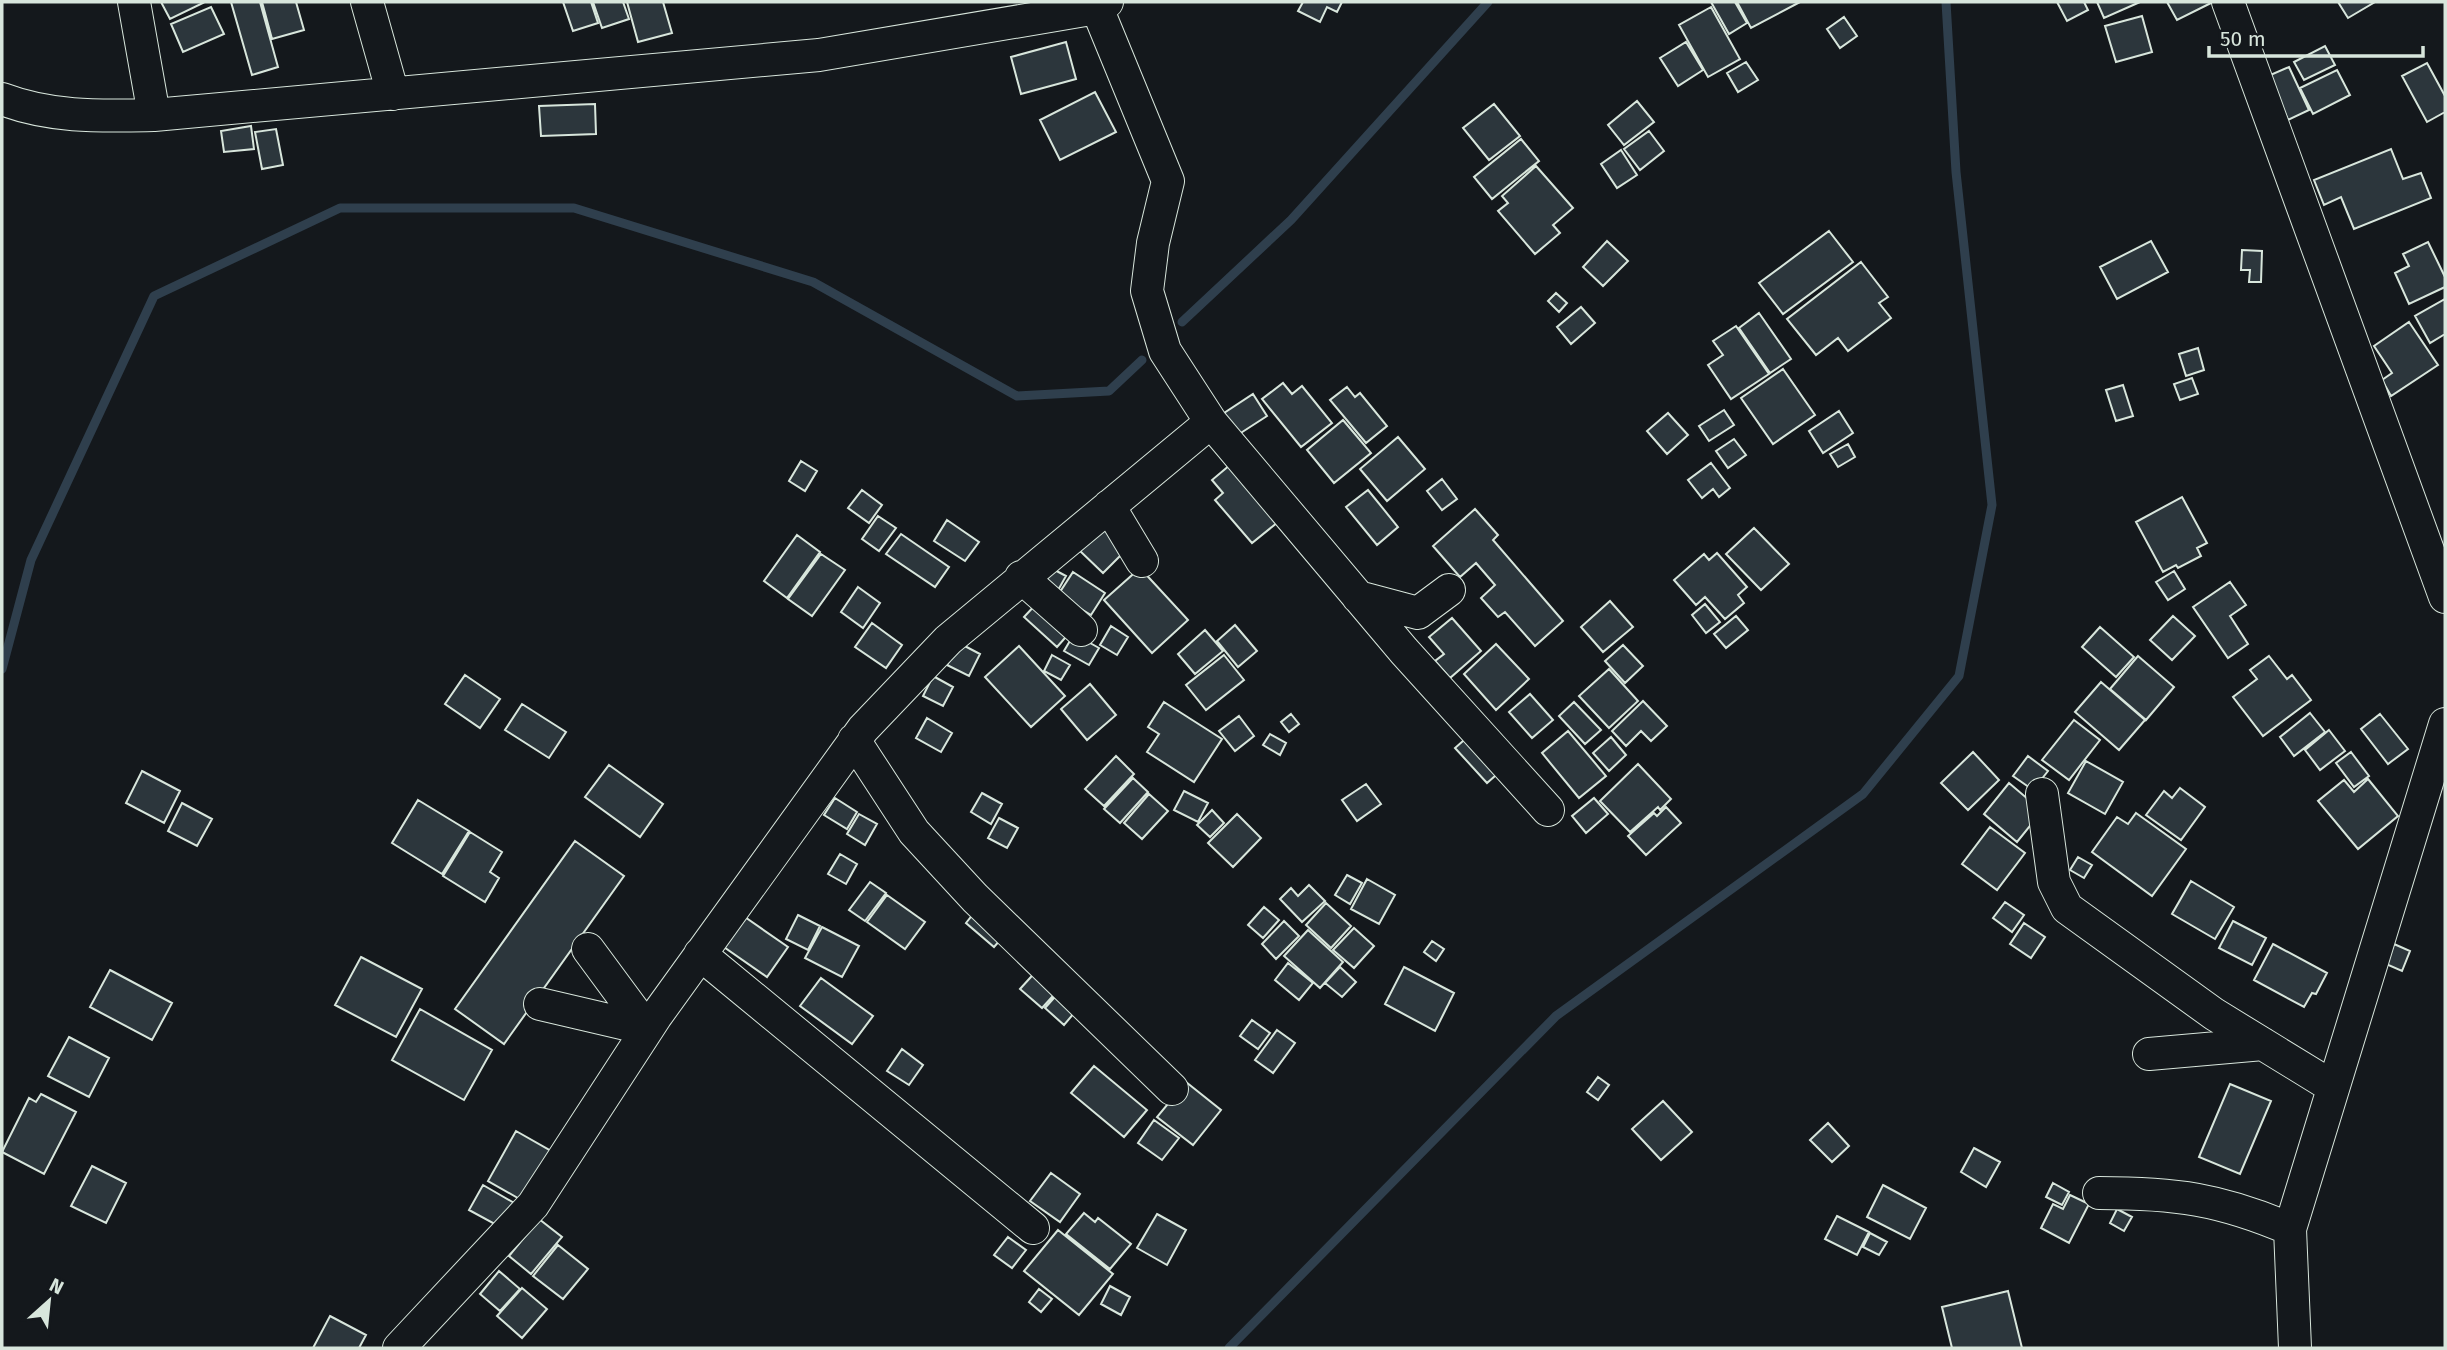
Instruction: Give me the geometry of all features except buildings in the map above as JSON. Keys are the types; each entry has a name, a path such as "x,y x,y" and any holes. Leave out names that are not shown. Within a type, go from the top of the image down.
{"street":[{"path":"134,2 154,115"},
{"path":"367,2 393,94"},
{"path":"2228,2 2445,597"},
{"path":"2,99 31,110 82,116 154,115 819,55 1102,5 1168,181 1153,243 1147,291 1165,351 1204,411 1358,597 1548,810"},
{"path":"399,1348 533,1205 648,1029 855,740 948,640 1109,506 1204,411"},
{"path":"1109,506 1142,561"},
{"path":"1021,577 1081,631"},
{"path":"1358,597 1418,613 1449,590"},
{"path":"2295,1348 2290,1229 2445,724"},
{"path":"855,740 914,832 975,898 1172,1089"},
{"path":"2042,794 2054,882 2067,908 2214,1014 2333,1087"},
{"path":"587,949 648,1029"},
{"path":"700,954 1033,1228"},
{"path":"540,1004 648,1029"},
{"path":"2149,1055 2263,1044"},
{"path":"2099,1193 2164,1193 2209,1200 2251,1212 2290,1229"}],"waterway":[{"path":"1182,322 1291,220 1488,2"},
{"path":"1229,1348 1556,1016 1863,794 1959,676 1992,505 1956,172 1946,2"},
{"path":"2,669 31,560 154,296 340,208 574,208 813,282 1017,396 1109,391 1142,360"}]}
